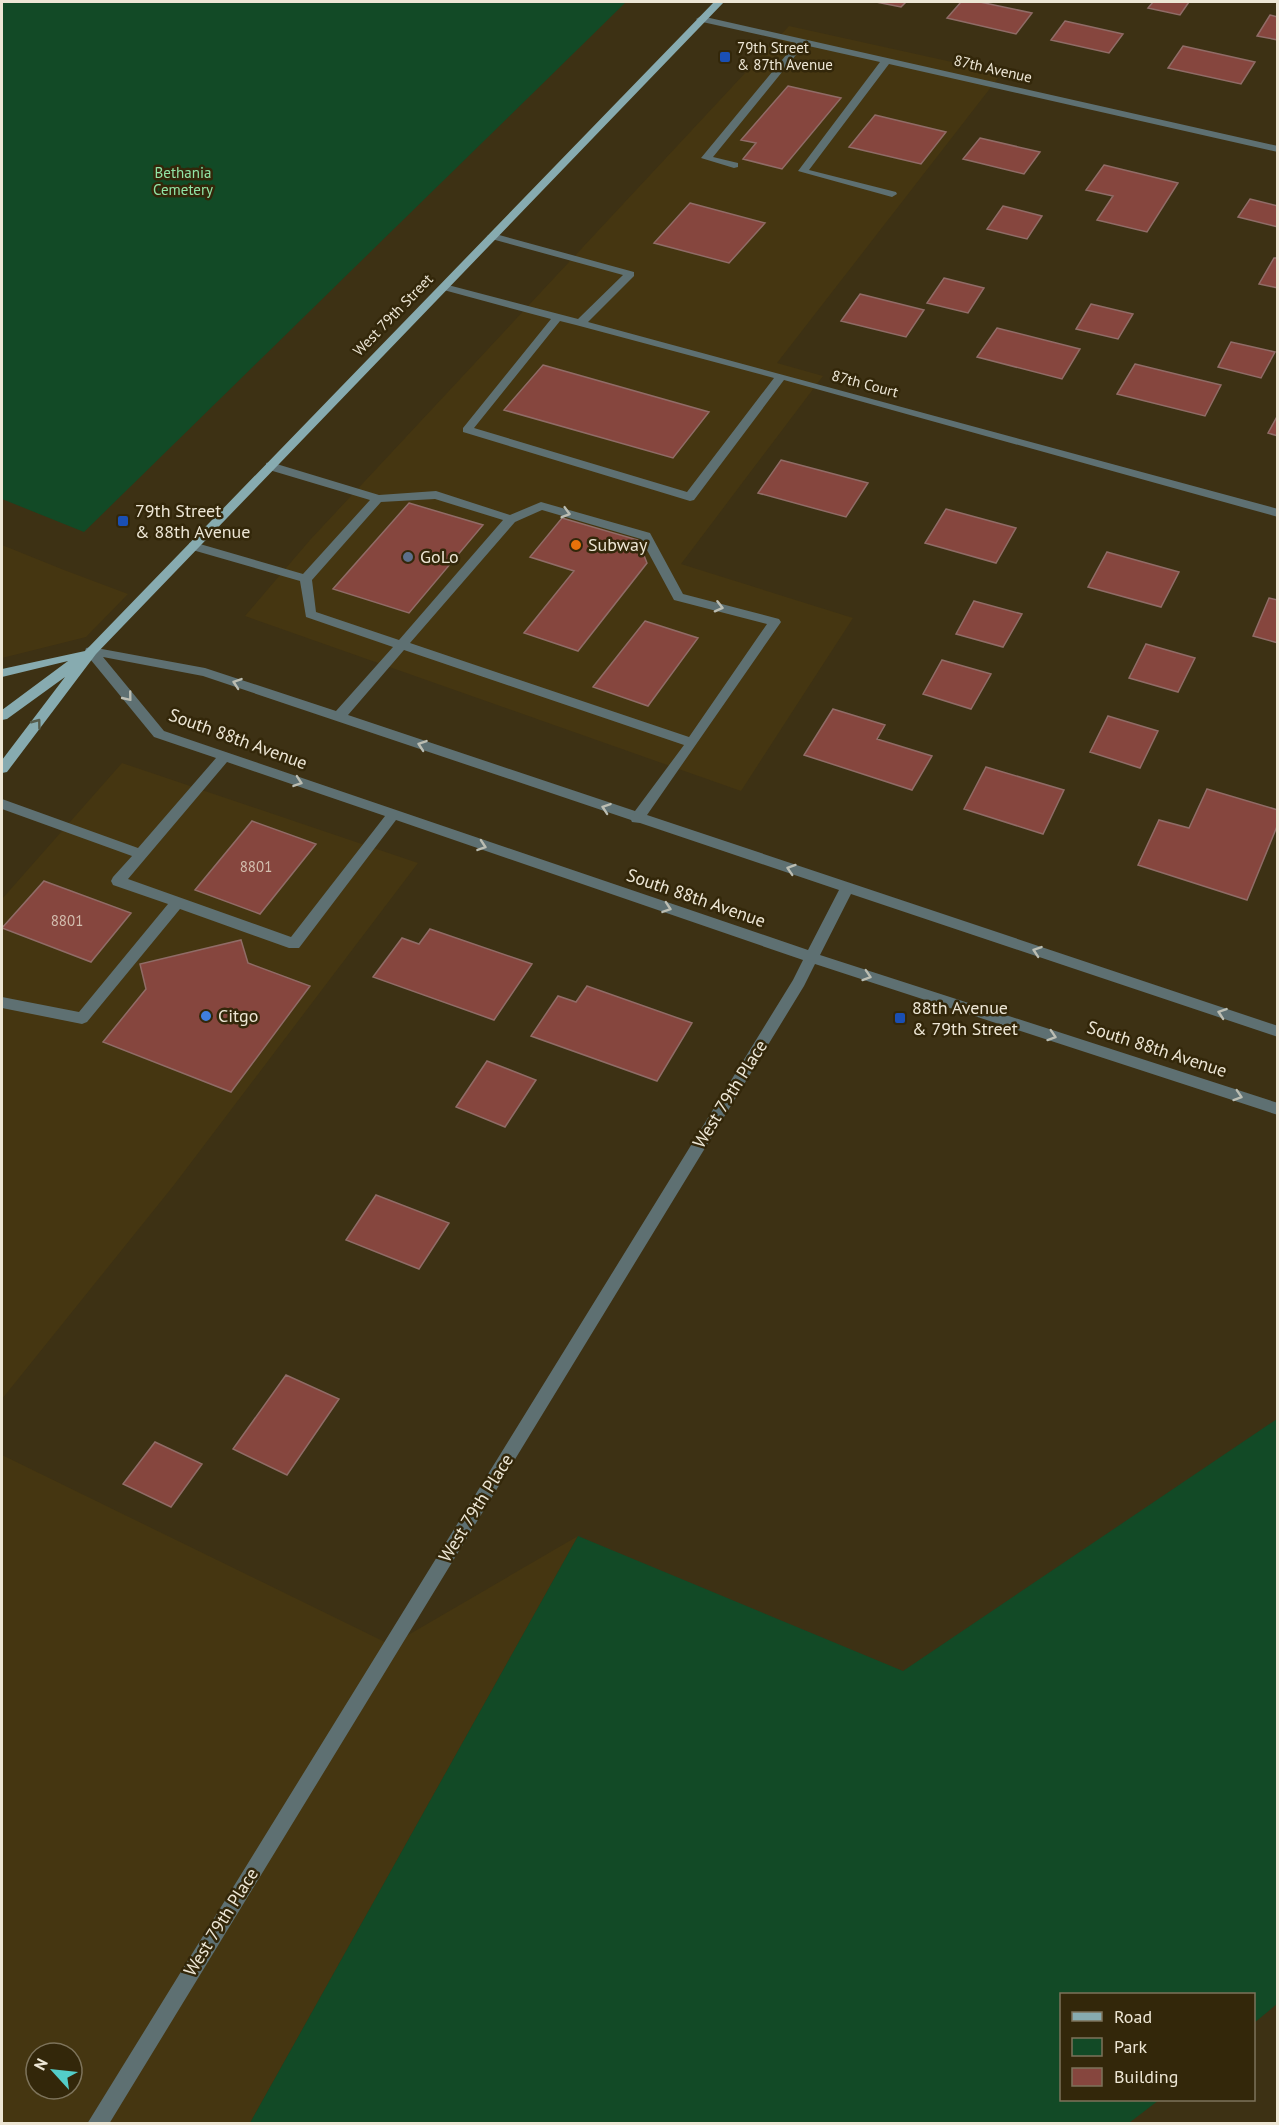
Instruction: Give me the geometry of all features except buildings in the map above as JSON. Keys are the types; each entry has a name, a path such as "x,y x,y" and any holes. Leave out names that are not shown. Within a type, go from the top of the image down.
{"main road":[{"name":"West 79th Street","path":"91,651 718,2"},
{"path":"2,673 91,651"},
{"path":"2,716 91,651"},
{"path":"2,769 91,651"}],"street":[{"name":"87th Avenue","path":"701,20 1278,149"},
{"path":"734,165 706,158 802,42"},
{"path":"886,61 803,171 892,194"},
{"path":"492,236 630,274 580,323"},
{"name":"87th Court","path":"444,287 781,376 1278,513"},
{"path":"558,317 467,430 690,497 781,376"},
{"path":"270,466 378,499 436,495 511,519"},
{"path":"378,499 306,579 310,614 692,743"},
{"path":"339,717 511,519 541,506 646,536 678,597 775,622 637,819"},
{"path":"193,546 306,579"},
{"path":"91,651 205,672 637,819 1278,1032"},
{"name":"South 88th Avenue","path":"91,651 159,734 811,957 1278,1109"},
{"path":"225,756 118,881 294,944 393,815"},
{"path":"2,804 141,854"},
{"name":"West 79th Place","path":"97,2124 799,982 847,888"},
{"path":"2,1003 82,1018 178,902"}],"shaded area":[{"path":"789,26 1002,73 777,363 823,376 681,564 853,618 741,791 245,616 310,540"},
{"path":"2,545 128,594 86,637 2,658"},
{"path":"122,763 418,863 174,1185 2,1399 2,899"},
{"path":"2,1455 391,1645 578,1536 250,2123 2,2123"}],"green space":[{"name":"Bethania Cemetery","path":"2,2 626,2 84,532 2,499"},
{"path":"1277,1419 1277,2004 1255,2022 1255,1993 1060,1993 1060,2101 1158,2101 1129,2123 250,2123 578,1536 903,1671"}],"place":[{"name":"79th Street & 87th Avenue","path":"725,57"},
{"name":"79th Street & 88th Avenue","path":"123,521"},
{"name":"Subway","path":"576,545"},
{"name":"GoLo","path":"408,557"},
{"name":"Citgo","path":"206,1016"},
{"name":"88th Avenue & 79th Street","path":"900,1018"}]}
